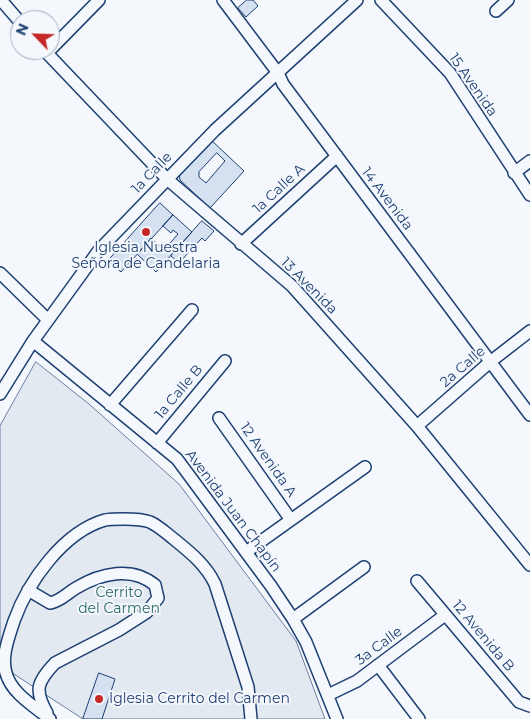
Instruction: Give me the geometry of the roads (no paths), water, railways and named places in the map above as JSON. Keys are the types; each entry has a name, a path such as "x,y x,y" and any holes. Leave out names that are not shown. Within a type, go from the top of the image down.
{"street":[{"path":"1,0 10,10"},
{"path":"60,38 99,0"},
{"name":"14 Avenida","path":"223,0 278,73 283,84 530,415"},
{"name":"1a Calle","path":"0,394 33,341 99,250 215,130 357,0"},
{"name":"15 Avenida","path":"381,0 450,74 530,195"},
{"path":"496,11 508,0"},
{"name":"13 Avenida","path":"54,60 167,179 292,286 416,426 528,559"},
{"name":"1a Calle A","path":"241,244 337,156"},
{"path":"514,173 530,161"},
{"path":"0,273 48,320"},
{"path":"110,405 192,310"},
{"name":"2a Calle","path":"416,426 490,362 530,331"},
{"name":"Avenida Juan Chapín","path":"33,341 176,459 246,552 293,619 306,642 337,719"},
{"name":"1a Calle B","path":"157,443 225,361"},
{"name":"12 Avenida A","path":"219,418 291,520"},
{"path":"246,552 365,467"},
{"path":"50,719 20,694 9,681 5,672 8,641 28,590 42,570 67,541 81,531 105,520 118,519 135,519 149,522 160,528 191,553 209,572 248,687 251,719"},
{"path":"293,619 364,568"},
{"path":"28,590 50,604 59,602 74,589 96,577 137,574 155,586 158,598 147,612 119,630 63,658 48,670 40,683 38,691 40,701 50,719"},
{"name":"12 Avenida B","path":"417,581 519,702 530,706"},
{"name":"3a Calle","path":"328,694 357,682 445,614"},
{"path":"378,665 419,719"}],"place":[{"name":"Iglesia Nuestra Señora de Candelaria","path":"146,232"},
{"name":"Iglesia Cerrito del Carmen","path":"99,699"}],"park label":[{"name":"Cerrito del Carmen","path":"119,602"}]}
